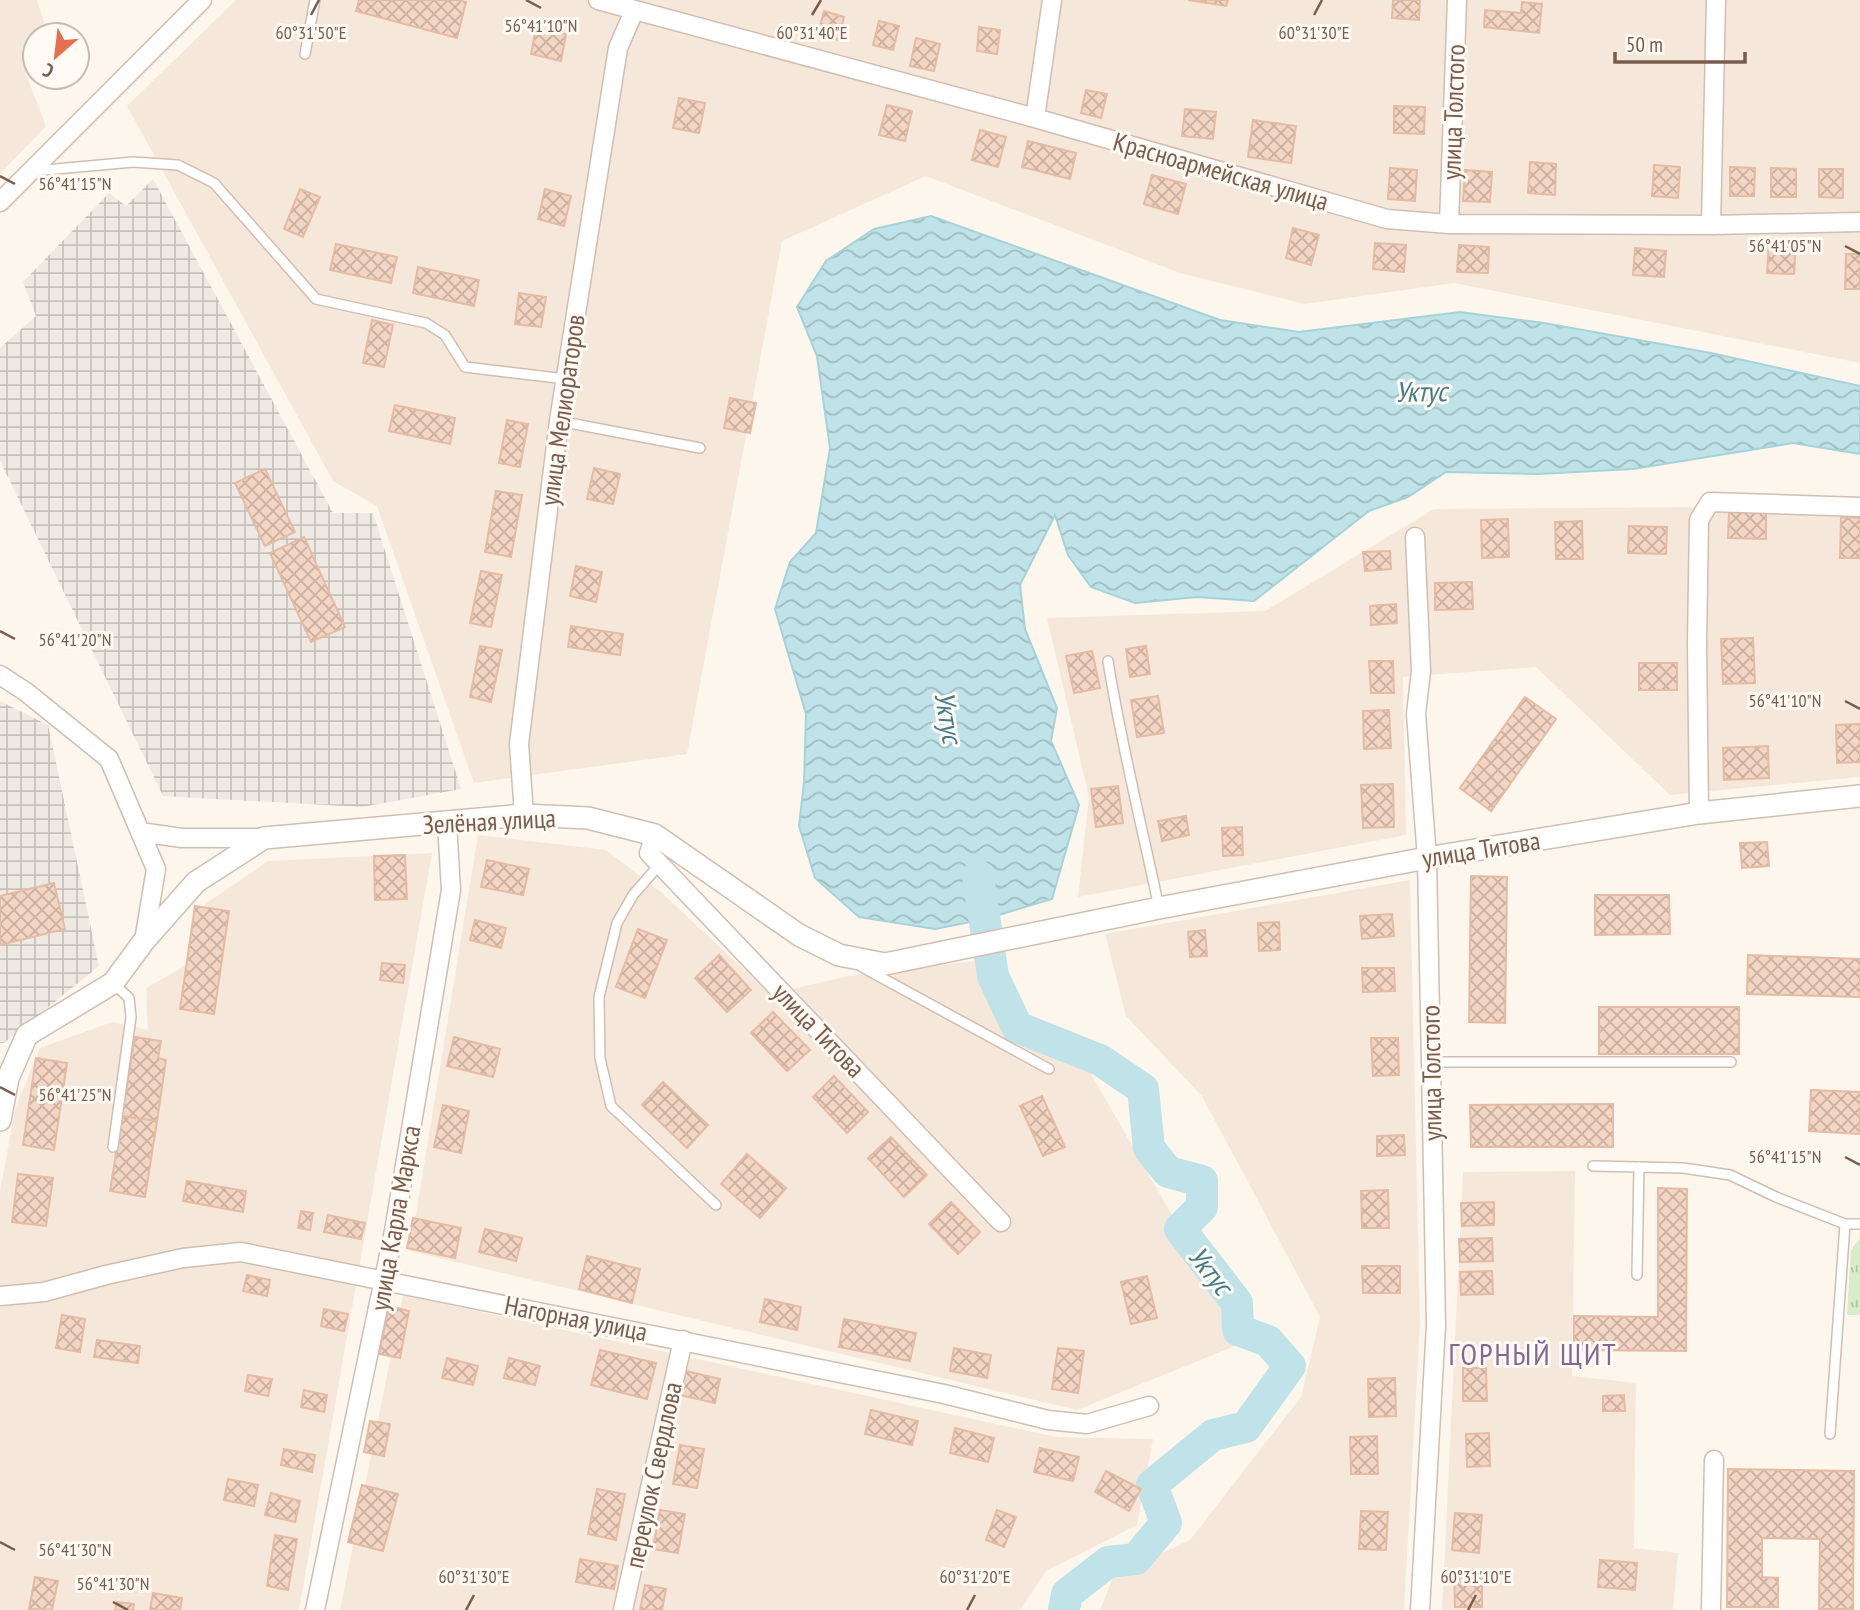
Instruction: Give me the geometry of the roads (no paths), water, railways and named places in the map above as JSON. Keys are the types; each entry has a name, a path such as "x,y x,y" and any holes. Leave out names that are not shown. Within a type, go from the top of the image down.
{"street":[{"path":"0,202 202,0"},
{"name":"Красноармейская улица","path":"598,0 1035,118 1387,219 1449,224 1711,225 1860,222"},
{"path":"1035,118 1052,0"},
{"name":"улица Толстого","path":"1449,224 1457,0"},
{"path":"1711,225 1716,0"},
{"name":"улица Мелиораторов","path":"524,815 520,744 559,421 618,48 634,11"},
{"path":"1699,813 1699,520 1710,502 1860,507"},
{"name":"улица Толстого","path":"1415,537 1421,671 1416,714 1427,858 1436,1325 1420,1610"},
{"path":"0,675 26,692 109,759 156,869 144,941"},
{"name":"улица Титова","path":"885,964 1159,908 1427,858 1699,813 1860,796"},
{"name":"Зелёная улица","path":"264,838 524,815 588,818 655,835 799,935 839,954 885,964"},
{"name":"улица Карла Маркса","path":"315,1610 384,1280 451,891 446,823"},
{"path":"140,832 182,838 264,838"},
{"path":"655,835 649,853 660,864"},
{"path":"0,1120 8,1078 27,1035 113,983 144,941 195,882 264,838"},
{"name":"улица Титова","path":"660,864 1001,1222"},
{"name":"Нагорная улица","path":"0,1296 44,1292 183,1258 242,1252 944,1394 1048,1420 1087,1424 1149,1406"},
{"name":"переулок Свердлова","path":"623,1610 682,1340"},
{"path":"1711,1610 1714,1460"}],"lane":[{"path":"306,54 314,0"},
{"path":"32,171 133,162 178,165 214,183 316,299 426,323 445,335 465,367 566,379"},
{"path":"559,421 700,448"},
{"path":"1108,661 1117,720 1131,773 1159,908"},
{"path":"660,864 633,895 617,923 599,997 600,1058 611,1106 716,1205"},
{"path":"839,954 1049,1069"},
{"path":"113,983 129,998 131,1017 113,1147"},
{"path":"1431,1062 1731,1062"},
{"path":"1593,1166 1683,1168 1730,1175 1776,1197 1845,1224 1860,1224"},
{"path":"1637,1275 1639,1167"},
{"path":"1830,1434 1845,1224"}],"water":[{"path":"931,216 1220,320 1299,332 1460,312 1544,323 1711,353 1860,386 1860,454 1793,443 1633,469 1538,474 1446,472 1408,497 1369,511 1254,601 1197,597 1135,603 1091,587 1068,555 1055,515 1020,585 1025,629 1057,708 1051,741 1079,805 1052,899 985,919 935,929 859,917 815,878 799,826 804,782 806,714 775,609 790,562 816,533 830,448 817,356 797,307 826,261 874,229"}],"waterway":[{"name":"Уктус","path":"978,876 993,976 1017,1027 1100,1060 1143,1089 1149,1148 1168,1172 1202,1181 1202,1207 1180,1229 1237,1303 1238,1330 1268,1341 1290,1366 1246,1427 1213,1435 1152,1485 1166,1523 1136,1559 1108,1562 1067,1594 1064,1610"}],"district":[{"name":"ГОРНЫЙ ЩИТ","path":"1533,1353"}]}
